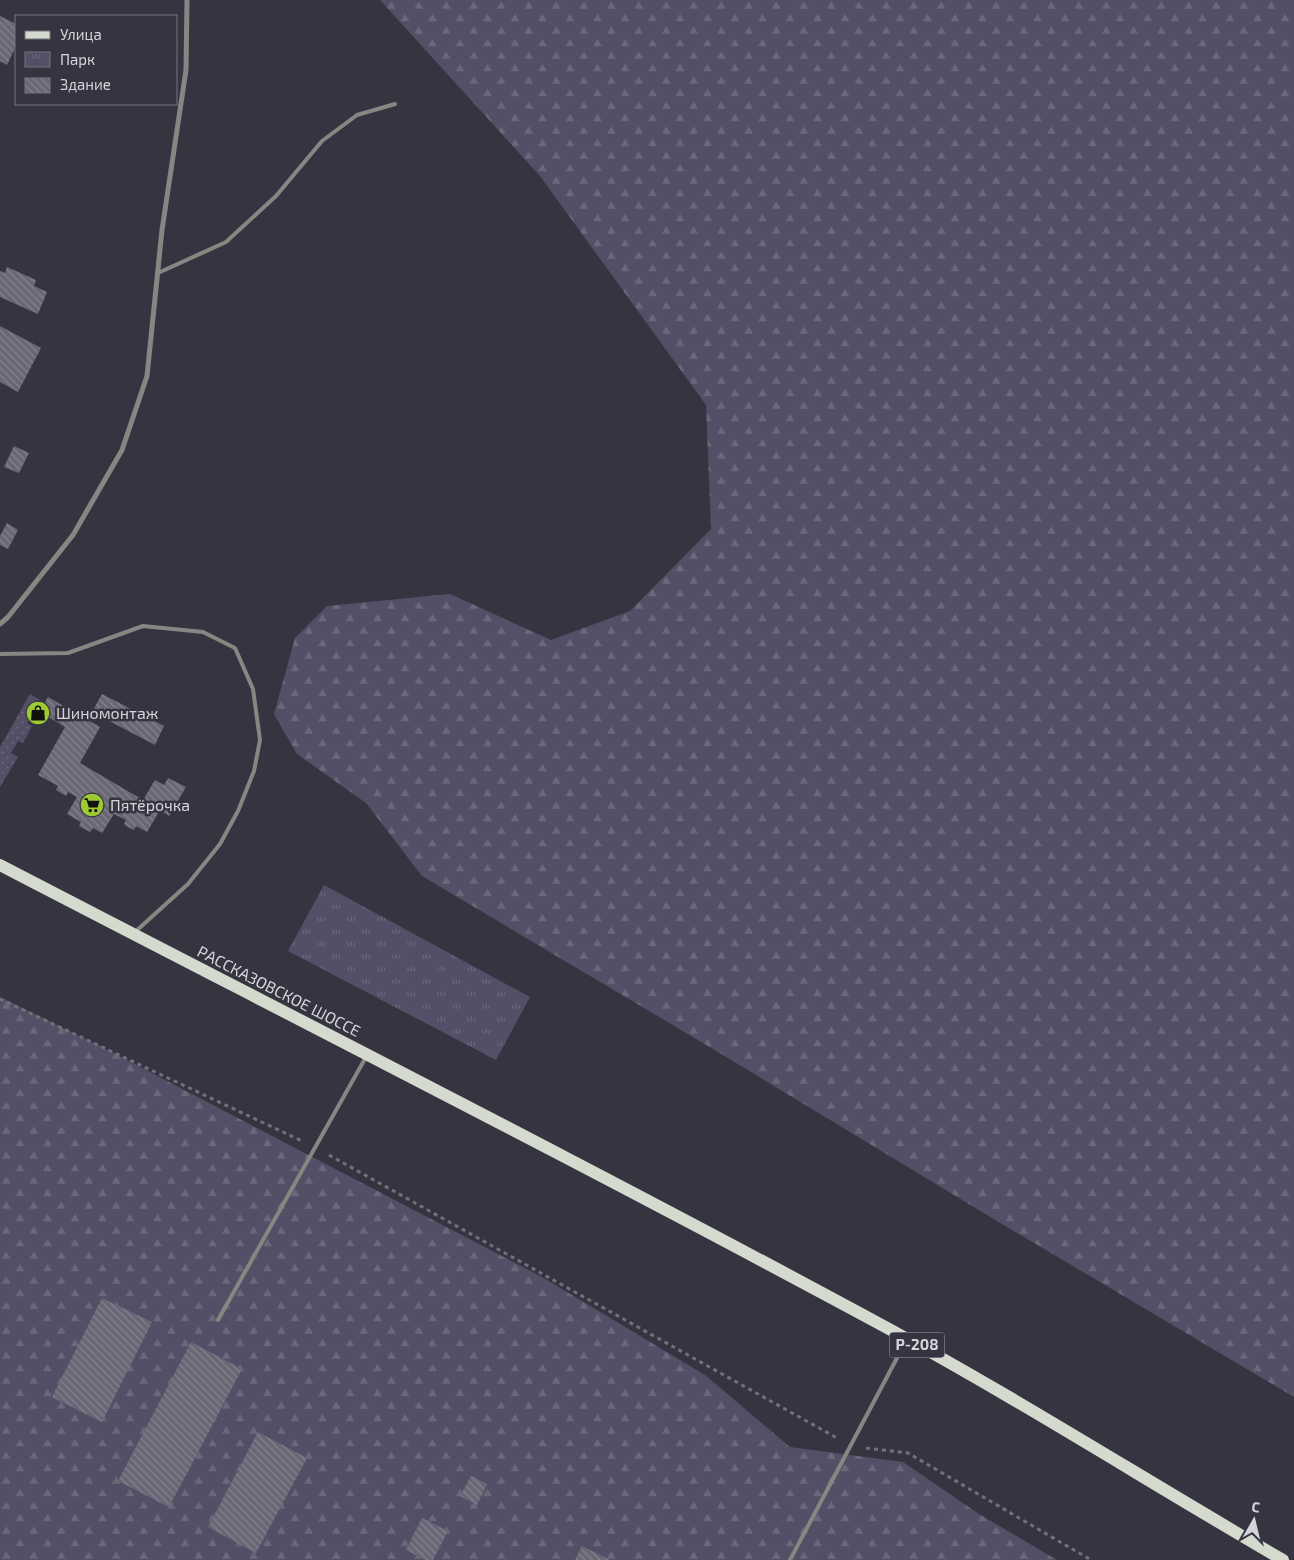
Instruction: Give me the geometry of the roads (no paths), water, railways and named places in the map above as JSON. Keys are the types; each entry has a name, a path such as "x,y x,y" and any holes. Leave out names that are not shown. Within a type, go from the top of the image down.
{"main road":[{"name":"РАССКАЗОВСКОЕ ШОССЕ","path":"0,865 543,1146 907,1339"},
{"name":"Р-208","path":"907,1339 1027,1407 1201,1513 1283,1560"}],"street":[{"path":"0,624 8,617 73,536 122,450 147,376 158,273 186,70 187,0"}],"lane":[{"path":"158,273 226,242 276,196 322,141 357,115 395,104"},
{"path":"0,654 68,653 143,626 204,632 235,648 253,689 260,740 254,771 238,811 220,844 188,884 132,934"},
{"path":"218,1320 367,1055"},
{"path":"790,1560 907,1339"}],"place":[{"name":"Шиномонтаж","path":"38,713"},
{"name":"Пятёрочка","path":"92,805"}]}
